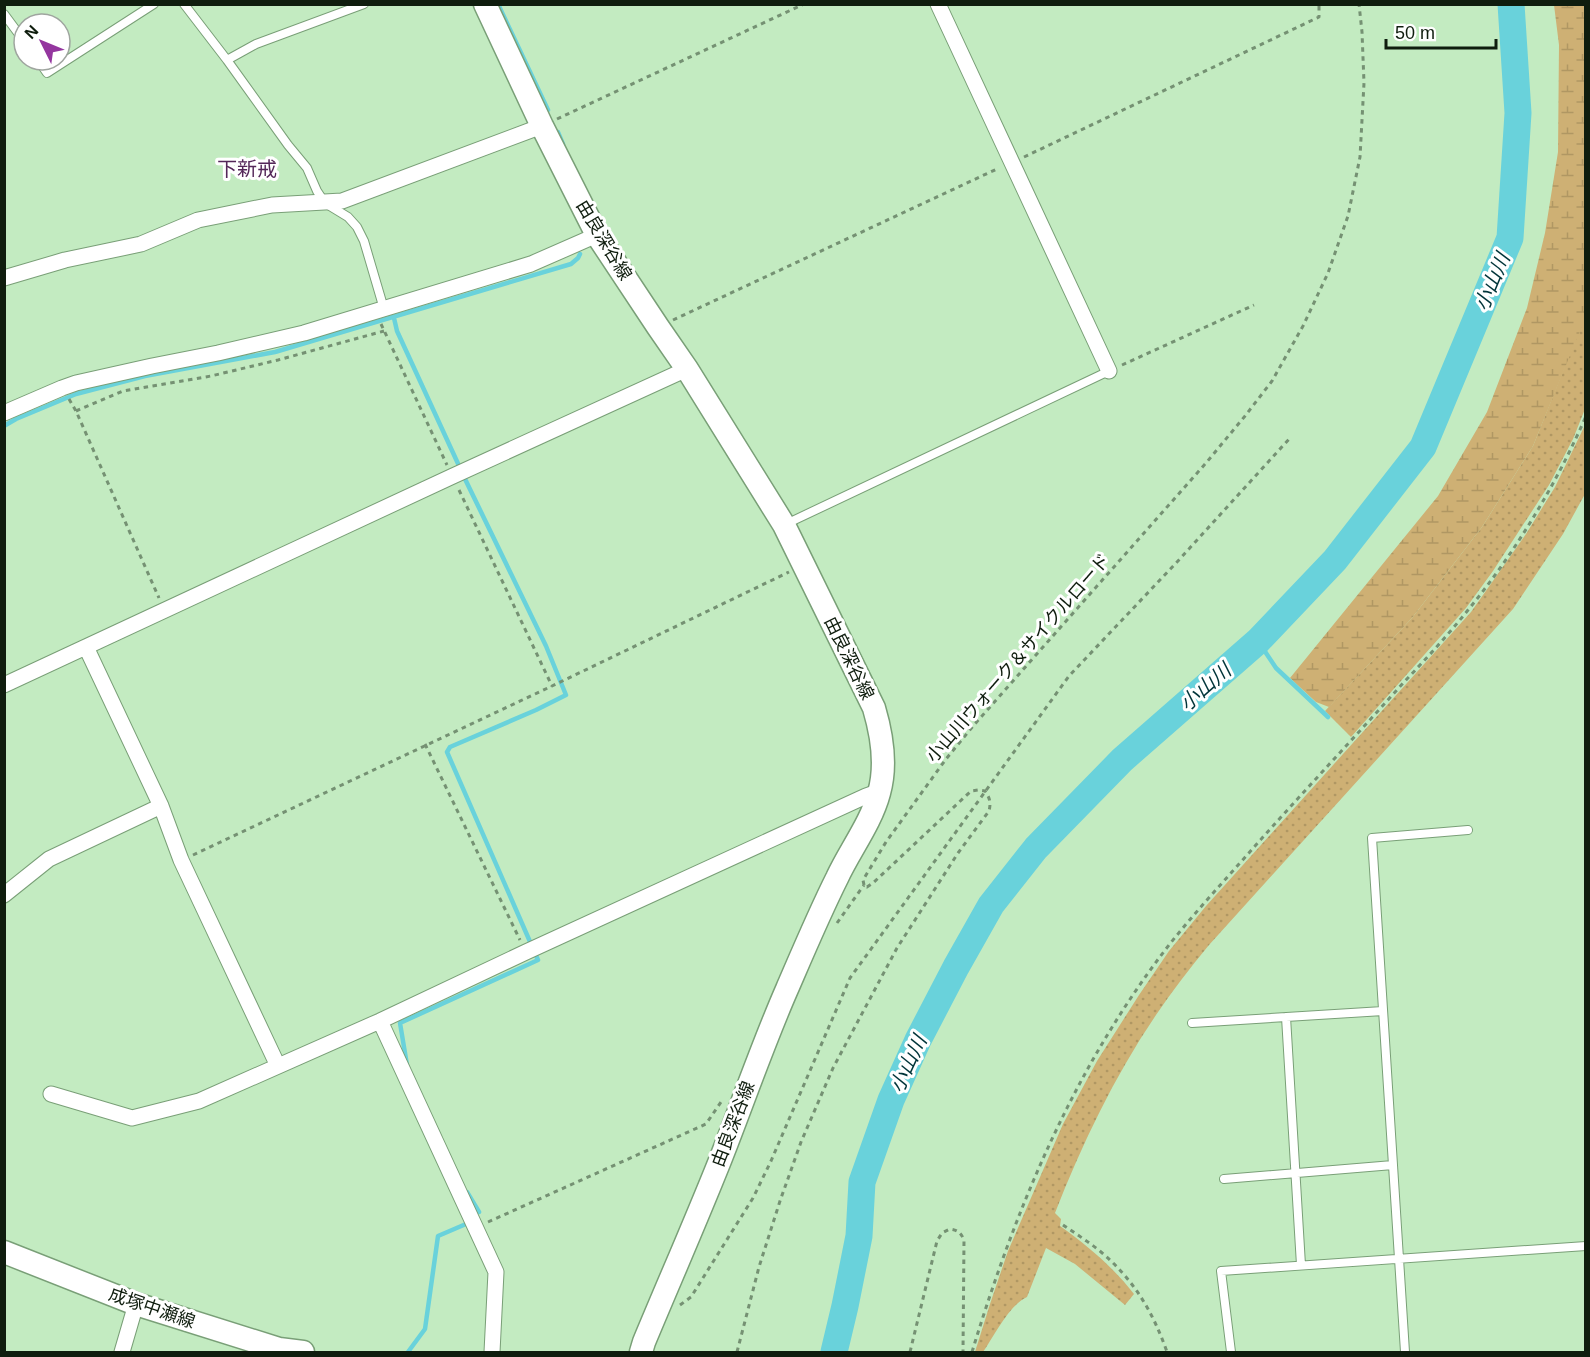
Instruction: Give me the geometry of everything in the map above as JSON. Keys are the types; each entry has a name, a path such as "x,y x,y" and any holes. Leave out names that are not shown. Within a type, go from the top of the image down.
{"main road":[{"name":"由良深谷線","path":"485,4 542,126 597,235 687,369 784,525 874,708 882,744 880,791 787,988 720,1161 641,1353"},
{"name":"成塚中瀬線","path":"4,1252 136,1304 279,1348 303,1353"}],"street":[{"path":"938,4 1109,371"},
{"path":"4,278 65,260 141,244 198,220 272,205 342,201 542,126"},
{"path":"4,413 62,388 304,333 531,264 597,235"},
{"path":"4,685 687,369"},
{"path":"87,647 161,806 181,860 278,1066"},
{"path":"51,1094 132,1118 199,1101 380,1021 880,791"},
{"path":"4,895 49,858 161,806"},
{"path":"380,1021 496,1272 492,1353"},
{"path":"122,1353 136,1304"}],"lane":[{"path":"72,57 154,4"},
{"path":"184,4 227,60 280,136 307,168 325,203 357,227 364,242 379,310"},
{"path":"227,60 267,40 364,4"},
{"path":"784,525 1109,371"},
{"path":"1405,1353 1372,838 1468,830"},
{"path":"1192,1023 1383,1011"},
{"path":"1286,1017 1301,1265"},
{"path":"1224,1179 1393,1165"},
{"path":"1231,1353 1221,1270 1586,1246"}],"path":[{"path":"542,126 804,4"},
{"path":"658,327 1319,17 1319,4"},
{"name":"小山川ウォーク＆サイクルロード","path":"985,791 971,791 873,884 867,887 864,885 863,880 886,842 946,759 1245,416 1272,381 1303,326 1328,273 1348,216 1360,157 1364,83 1359,4"},
{"path":"1109,371 1254,305"},
{"path":"379,310 384,331 552,686"},
{"path":"76,411 123,391 211,376 384,331"},
{"path":"62,388 76,411 165,610"},
{"path":"972,1353 998,1269 1056,1129 1086,1071 1127,1002 1170,944 1229,875 1469,609 1524,531 1552,485 1586,416"},
{"path":"662,1300 675,1306 683,1304 698,1287 753,1198 850,978 985,791 1069,676 1290,438"},
{"path":"181,860 803,565"},
{"path":"425,744 526,952"},
{"path":"737,1353 759,1267 780,1201 801,1142 833,1068 897,948 958,853 989,811 991,804 985,791"},
{"path":"477,1230 486,1223 695,1130"},
{"path":"1063,1225 1101,1252 1138,1291 1161,1335 1167,1353"},
{"path":"910,1353 938,1241 942,1233 950,1229 957,1230 964,1240 963,1353"}],"green space":[{"path":"1554,5 1585,5 1584,321 1533,446 1482,527 1412,618 1329,707 1316,702 1290,678 1438,496 1487,412 1527,308 1545,233 1558,152 1559,45"},
{"path":"1585,316 1585,409 1573,439 1549,485 1466,608 1351,737 1325,711 1412,618 1482,527 1533,446"},
{"path":"1585,425 1585,494 1563,534 1513,609 1209,945 1156,1015 1126,1062 1100,1111 1055,1213 1061,1219 1060,1226 1100,1257 1134,1294 1125,1305 1075,1264 1046,1248 1027,1297 1008,1314 983,1352 975,1352 1008,1251 1063,1124 1097,1061 1139,995 1169,951 1206,906 1471,612 1526,534 1555,487"}],"waterway":[{"path":"498,4 548,110"},
{"name":"小山川","path":"834,1352 859,1236 862,1182 891,1100 918,1040 991,905 1036,848 1122,760 1258,641 1335,560 1423,447 1510,238 1518,113 1511,4"},
{"path":"558,132 563,144"},
{"path":"4,426 76,394 145,376 275,352 571,264 580,254"},
{"path":"394,318 397,331 546,646 566,695 450,747 447,752 538,960 400,1023 407,1065"},
{"path":"1258,641 1276,668 1328,717"},
{"path":"467,1192 479,1212"},
{"path":"408,1352 425,1329 438,1236 466,1224"}],"district":[{"name":"下新戒","path":"247,169"}]}
